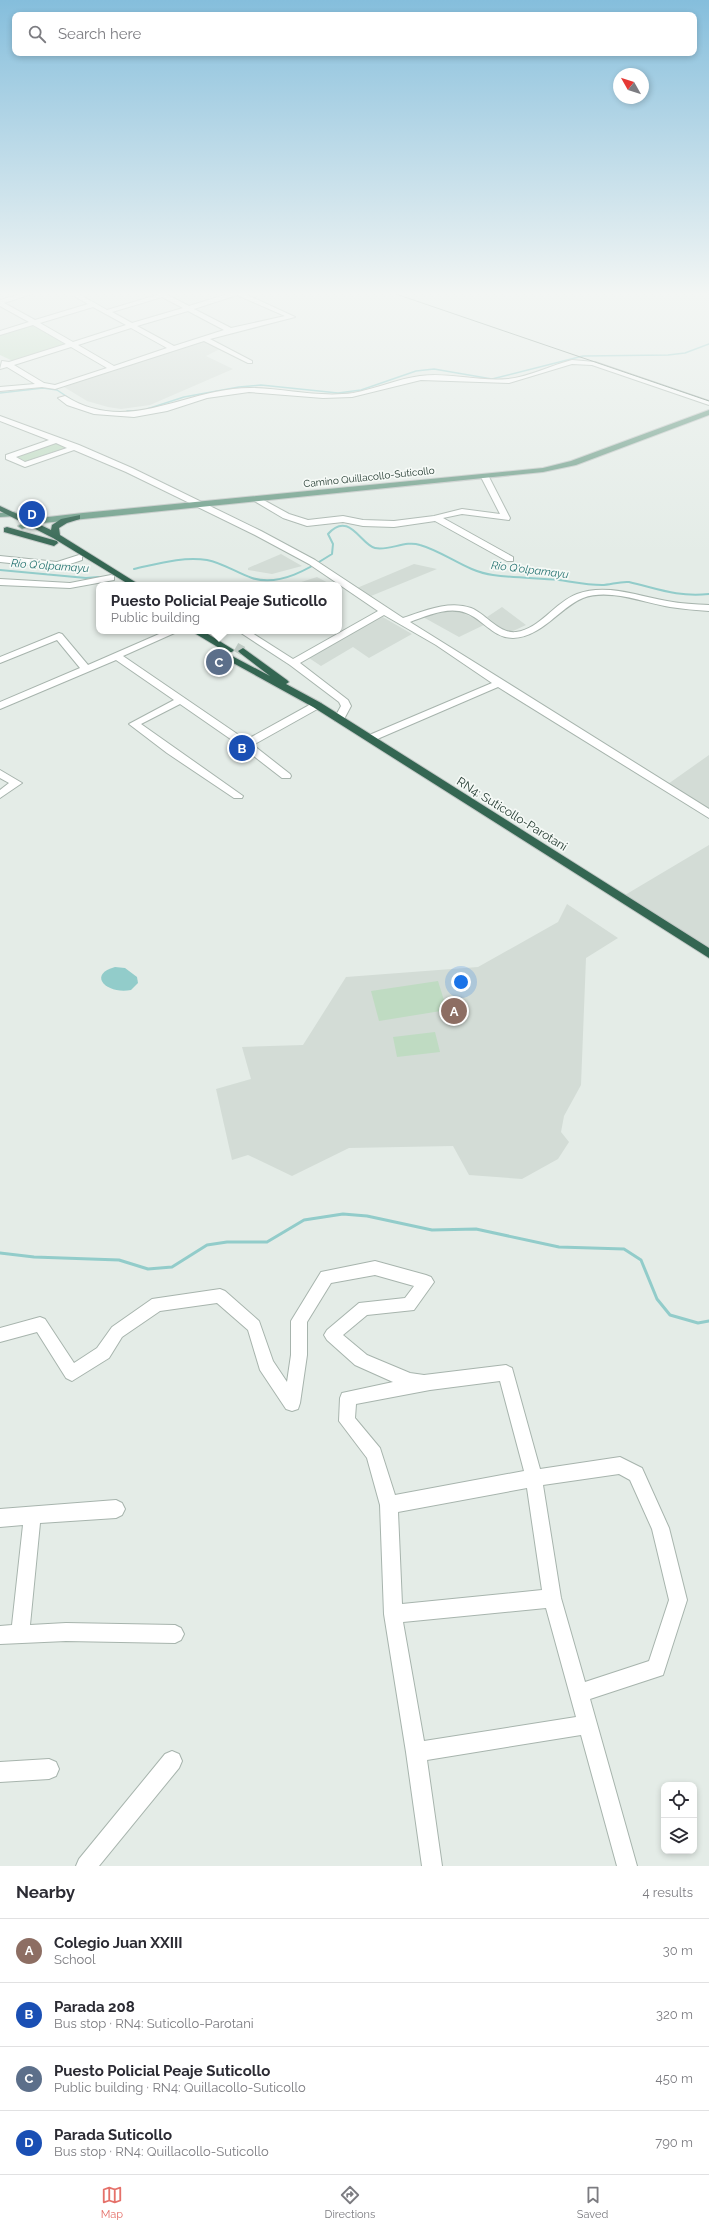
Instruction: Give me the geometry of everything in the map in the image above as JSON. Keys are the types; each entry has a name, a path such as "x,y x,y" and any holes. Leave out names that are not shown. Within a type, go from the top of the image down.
{"highway":[{"path":"0,508 31,522 79,558 118,582"},
{"path":"0,515 55,540 131,582"},
{"path":"55,540 55,527 64,521 77,517"},
{"path":"4,530 22,526"},
{"path":"4,530 55,540"},
{"path":"198,634 233,652"},
{"path":"201,634 233,652"},
{"path":"214,634 233,652"},
{"name":"RN4: Suticollo-Parotani","path":"233,652 301,695"},
{"name":"RN4: Suticollo-Parotani","path":"233,652 709,954"}],"main road":[{"name":"Camino Quillacollo-Suticollo","path":"22,526 31,522 485,477 559,467 709,412"},
{"path":"0,515 14,514"}],"street":[{"path":"34,380 42,385"},
{"path":"0,389 42,385 55,387 76,380"},
{"path":"62,398 70,403 97,412 134,416 164,409 206,396 248,390 323,396 352,395 413,380"},
{"path":"482,380 512,380"},
{"path":"643,380 709,403"},
{"path":"0,418 76,447 129,470 258,533 312,562 342,582"},
{"path":"57,440 9,457 25,465 76,447"},
{"path":"255,499 286,516 307,523 343,519 363,523 394,524 436,518 442,515 462,511 506,518 485,477"},
{"path":"436,518 455,527 510,559"},
{"path":"0,559 58,565 79,558"},
{"path":"99,582 111,578"},
{"path":"0,582 42,585 96,583"},
{"path":"342,582 384,611 439,643 499,683 709,814"},
{"path":"402,622 436,610 459,609 475,614 506,634 514,635 534,626 579,596 598,592 678,606 709,608"},
{"path":"293,663 384,611"},
{"path":"0,706 118,657 168,634"},
{"path":"248,634 293,663 343,700 346,706 339,719"},
{"path":"0,660 59,636 86,669"},
{"path":"118,657 246,745 286,776"},
{"path":"370,738 499,683"},
{"path":"181,700 134,724 238,796"},
{"path":"246,745 317,705"},
{"path":"0,773 16,783 0,795"},
{"path":"0,1335 40,1324 72,1373 103,1353 117,1332 157,1304 220,1296 254,1326 266,1365 292,1403 299,1355 299,1321 318,1290 326,1277 375,1268 426,1282 409,1305 364,1308 332,1335 361,1360 410,1380 430,1382"},
{"path":"432,1866 416,1752 393,1614 389,1505 374,1454 347,1421 348,1398 430,1382 506,1373 534,1478 552,1598 627,1866"},
{"path":"389,1505 534,1478 620,1465 636,1474 660,1528 678,1600 656,1668 578,1693"},
{"path":"0,1518 32,1517 116,1509"},
{"path":"20,1634 32,1517"},
{"path":"393,1614 552,1598"},
{"path":"0,1635 66,1632 175,1634"},
{"path":"416,1752 587,1725"},
{"path":"86,1866 172,1761"},
{"path":"0,1772 49,1769"}],"shaded area":[{"path":"85,380 207,380 150,405 121,409 87,401 64,387"},
{"path":"281,554 302,566 272,574 248,570 248,568"},
{"path":"414,564 437,569 371,596 357,588"},
{"path":"317,577 326,582 301,582"},
{"path":"502,607 526,625 511,632 506,632 487,617"},
{"path":"444,612 461,612 486,624 459,637 423,617"},
{"path":"381,616 412,634 369,658 353,647 321,666 309,658"},
{"path":"709,755 709,809 668,784"},
{"path":"709,845 709,947 625,895"},
{"path":"567,904 618,938 586,958 581,1085 564,1116 561,1132 569,1142 558,1159 522,1179 469,1175 453,1146 349,1148 292,1176 248,1155 232,1160 216,1089 251,1079 242,1047 303,1045 346,977 478,967 558,922"}],"green space":[{"path":"55,442 68,448 24,463 15,457"},
{"path":"438,981 447,1010 379,1021 371,991"},
{"path":"435,1032 440,1052 397,1057 393,1037"}],"water":[{"path":"115,967 125,968 137,977 138,983 131,990 115,990 108,987 101,979 106,970"}],"waterway":[{"path":"147,409 184,397 239,387 261,385 338,393 361,390 390,380"},
{"path":"0,393 43,388 57,390 72,400"},
{"path":"127,411 138,411"},
{"name":"Río Q'olpamayu","path":"134,569 170,561 198,559 219,563 252,578 263,580 284,578 294,575 332,554 333,544 328,534 335,528 342,526 348,527 370,546 375,548 381,549 409,544 420,545 438,552 474,570 493,575 559,580 597,585 629,582 677,593 697,595 709,594"},
{"name":"Río Q'olpamayu","path":"0,570 86,578 99,577"},
{"path":"0,1253 34,1257 119,1260 148,1269 172,1267 207,1245 227,1242 267,1242 304,1220 343,1214 367,1216 432,1230 476,1229 559,1247 624,1249 641,1260 657,1299 670,1315 698,1323 709,1321"}],"tunnel":[{"path":"236,647 243,651"},
{"path":"222,653 229,658"}],"tram line":[{"path":"648,380 709,401"}],"place":[{"name":"Parada Suticollo","path":"32,514"},
{"name":"Puesto Policial Peaje Suticollo","path":"219,662"},
{"name":"Parada 208","path":"242,748"},
{"name":"Colegio Juan XXIII","path":"454,1011"}]}
